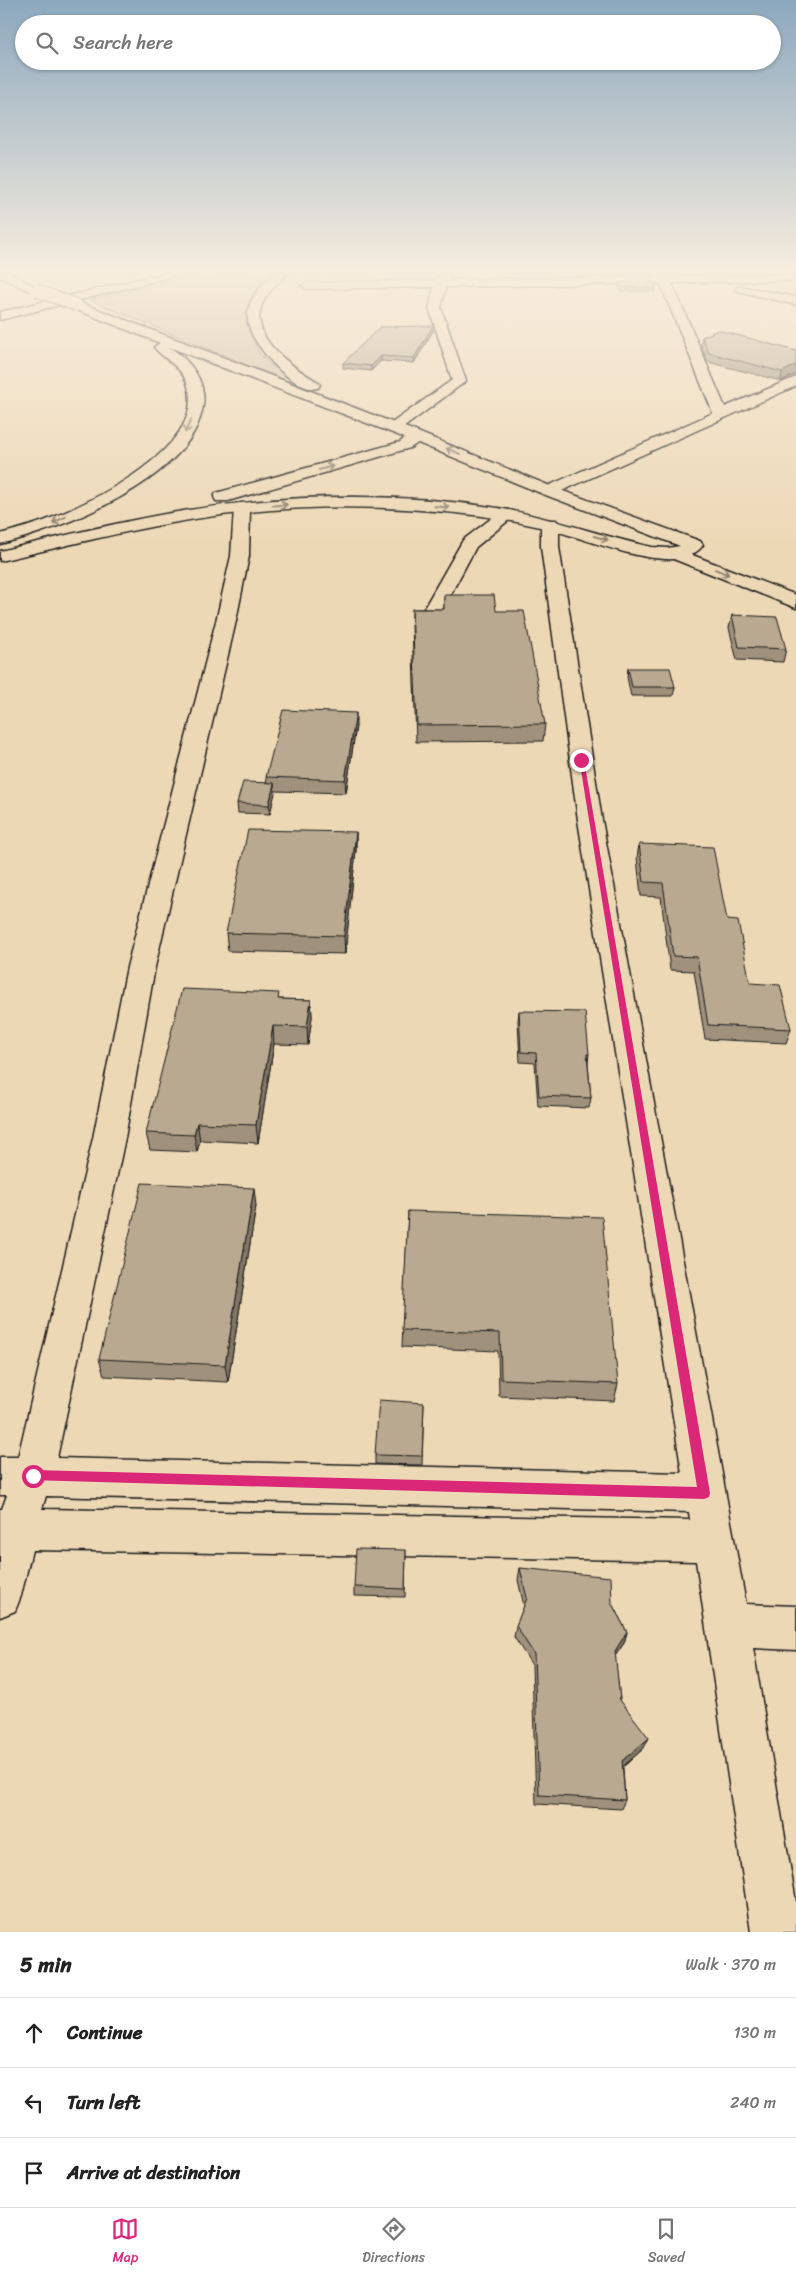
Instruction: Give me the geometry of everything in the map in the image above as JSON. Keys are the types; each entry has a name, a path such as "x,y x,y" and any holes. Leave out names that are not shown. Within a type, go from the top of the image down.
{"main road":[{"path":"0,539 50,524 120,490 164,458 189,429 198,401 193,378 180,362"},
{"path":"207,362 218,369 796,584"},
{"path":"220,362 391,426"},
{"path":"281,362 294,374 378,418 408,440 677,554 796,602"},
{"path":"391,426 459,381 453,362"},
{"path":"699,362 721,415"},
{"path":"550,491 796,381"},
{"path":"94,535 408,440"},
{"path":"0,556 163,519 242,508 329,503 439,506 507,515 550,524 634,548 677,554 694,545"},
{"path":"0,1596 17,1476 109,1138 141,967 226,622 240,556 242,508"},
{"path":"433,610 469,544 507,515"},
{"path":"550,524 550,546 590,820 704,1493 714,1541 776,1932"},
{"path":"17,1476 704,1493"},
{"path":"8,1529 714,1541"},
{"path":"728,1625 796,1628"}],"shaded area":[{"path":"240,362 269,362 294,380 288,382"}],"building":[{"path":"344,362 375,362 371,366"},
{"path":"744,362 796,362 796,365 782,372"},
{"path":"444,595 494,595 496,611 524,611 545,724 417,725 412,609 444,609"},
{"path":"732,615 777,617 786,649 739,647"},
{"path":"628,668 670,668 675,687 632,687"},
{"path":"283,710 356,713 345,780 266,777"},
{"path":"243,782 274,783 269,805 237,803"},
{"path":"248,830 356,832 344,936 226,933"},
{"path":"639,844 713,847 727,920 738,921 750,983 780,985 791,1029 708,1025 697,957 673,956 663,883 644,882"},
{"path":"182,989 279,993 278,999 311,1000 307,1027 273,1026 256,1125 197,1123 194,1135 146,1133"},
{"path":"519,1011 585,1012 591,1098 539,1096 536,1053 521,1052"},
{"path":"142,1183 254,1188 225,1365 99,1359"},
{"path":"408,1211 602,1217 618,1384 501,1379 500,1333 402,1330"},
{"path":"379,1400 424,1403 422,1456 375,1455"},
{"path":"356,1549 406,1550 405,1589 354,1587"},
{"path":"520,1568 611,1577 612,1604 627,1632 615,1651 620,1700 649,1738 622,1761 625,1800 539,1795 534,1654 516,1626 527,1598"}],"route":[{"path":"33,1476 704,1493 581,760"}]}
